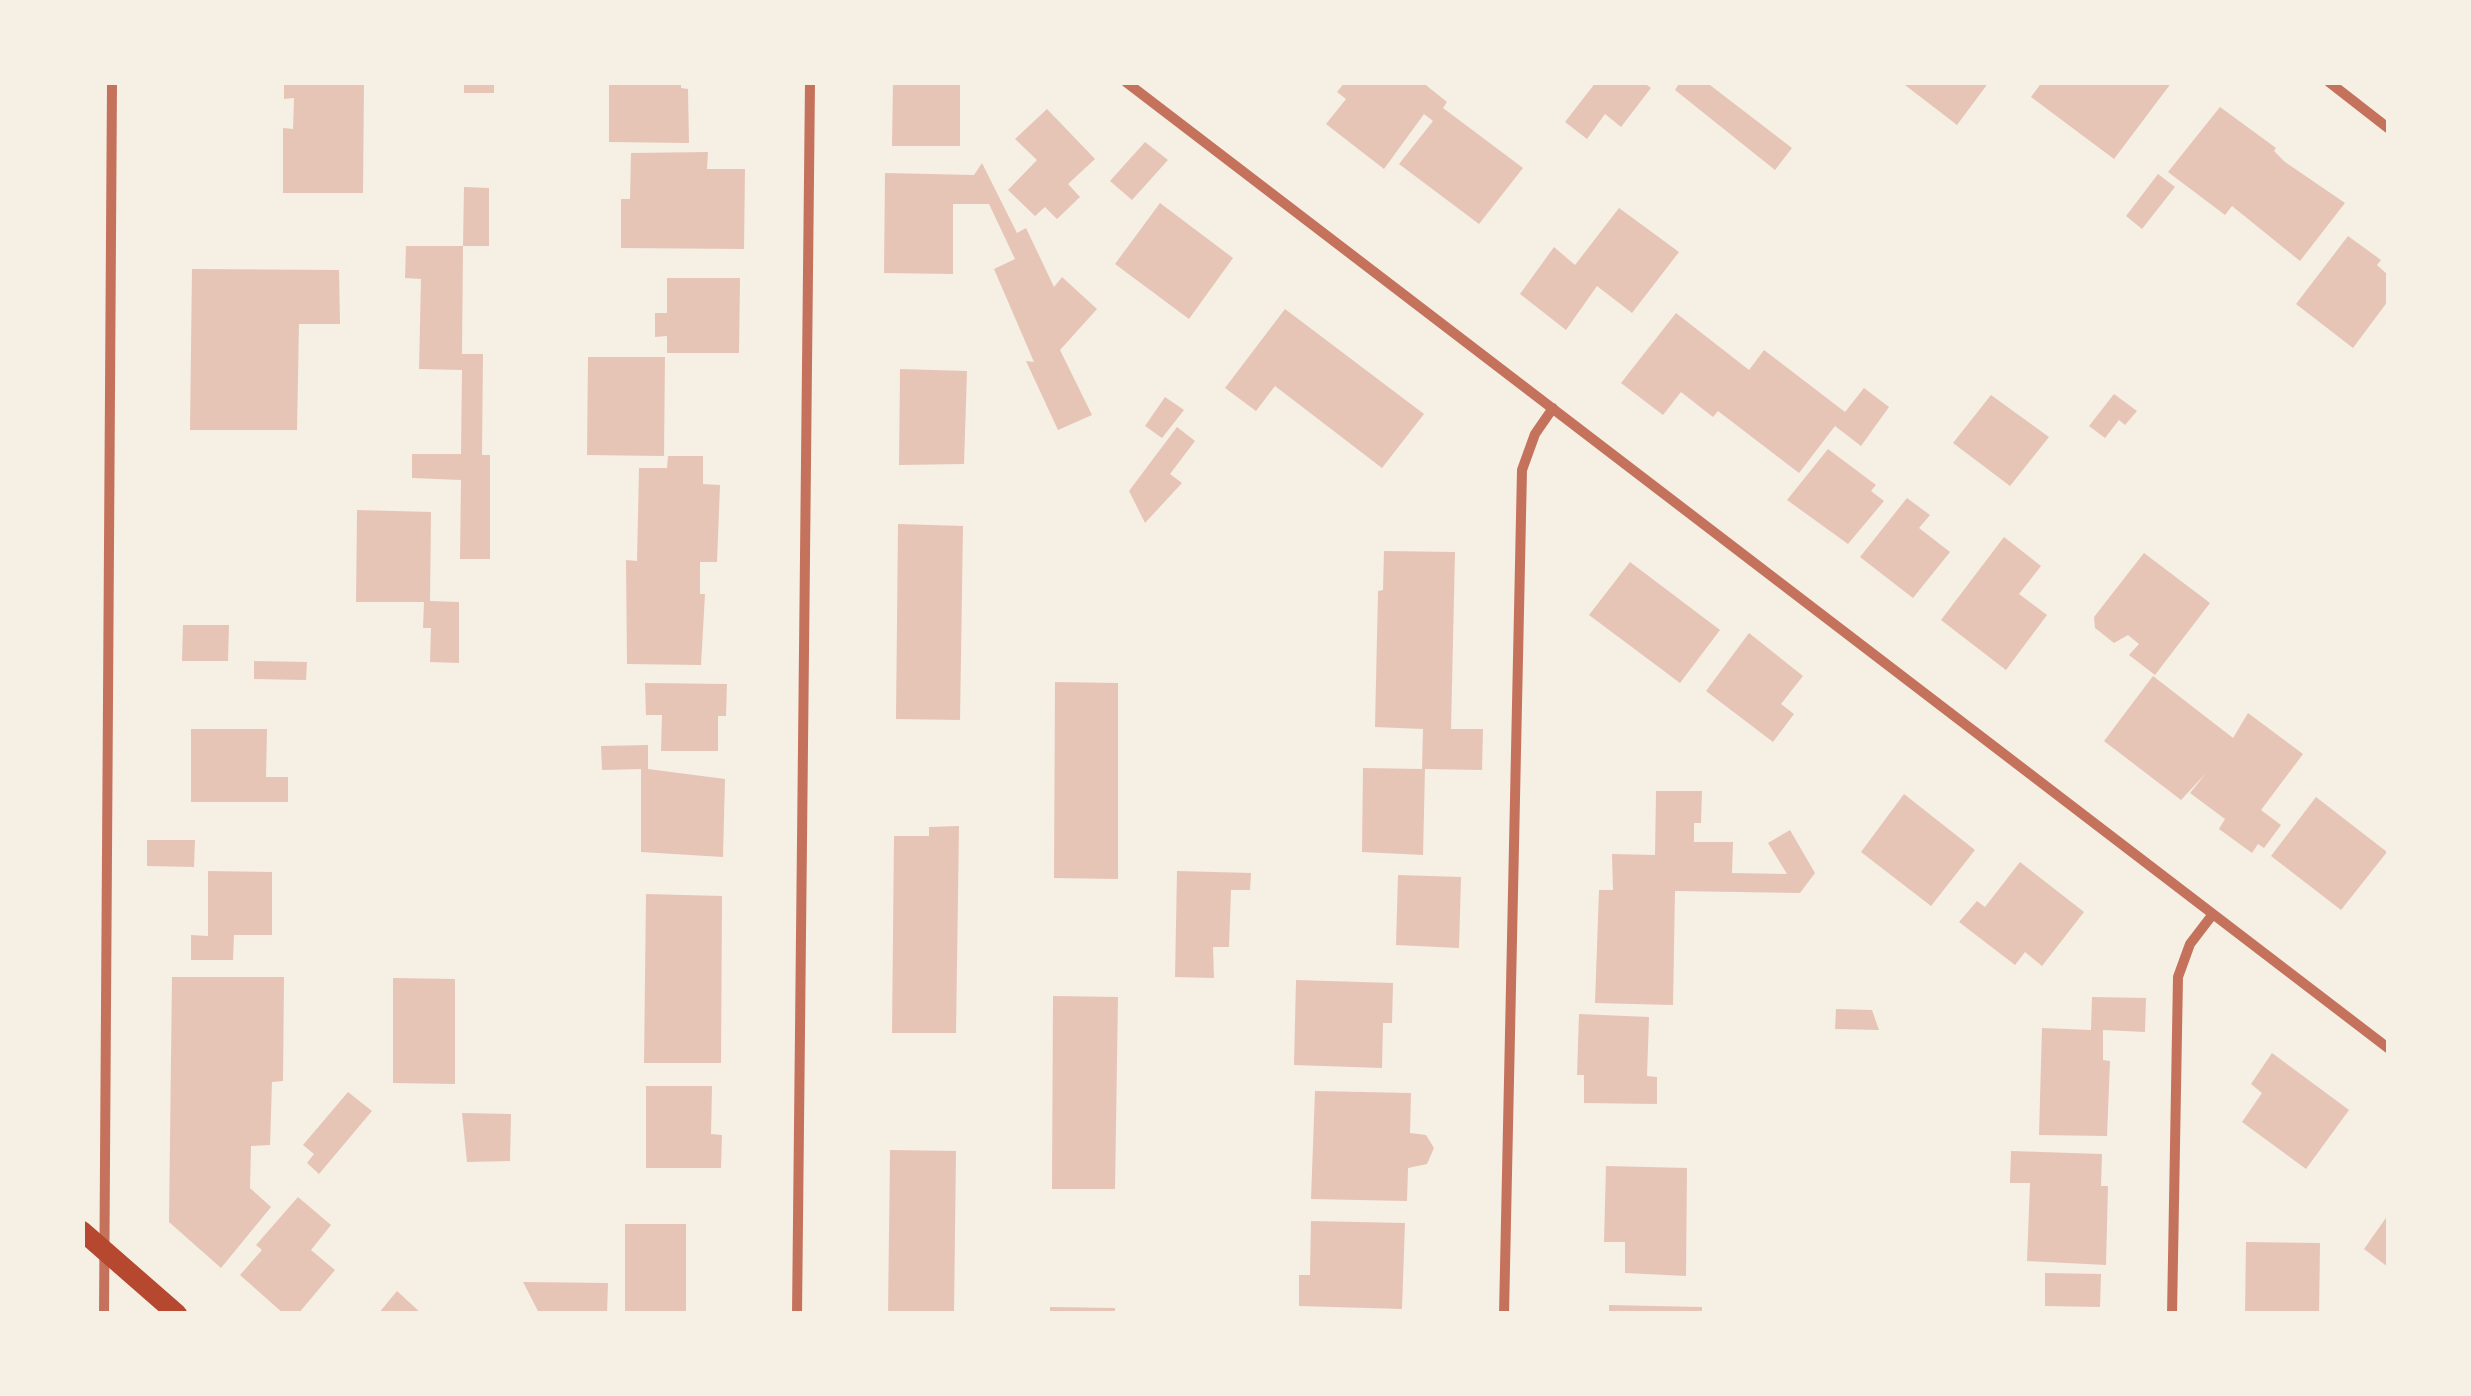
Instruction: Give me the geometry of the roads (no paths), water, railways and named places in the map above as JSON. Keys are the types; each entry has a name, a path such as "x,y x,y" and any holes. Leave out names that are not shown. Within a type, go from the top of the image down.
{"main road":[{"path":"82,1231 177,1314"}],"street":[{"path":"104,1314 112,82"},
{"path":"797,1314 810,82"},
{"path":"1126,82 2388,1048"},
{"path":"2329,82 2388,128"},
{"path":"1504,1314 1522,470 1534,434 1553,408"},
{"path":"2172,1314 2178,977 2190,944 2213,914"}]}
